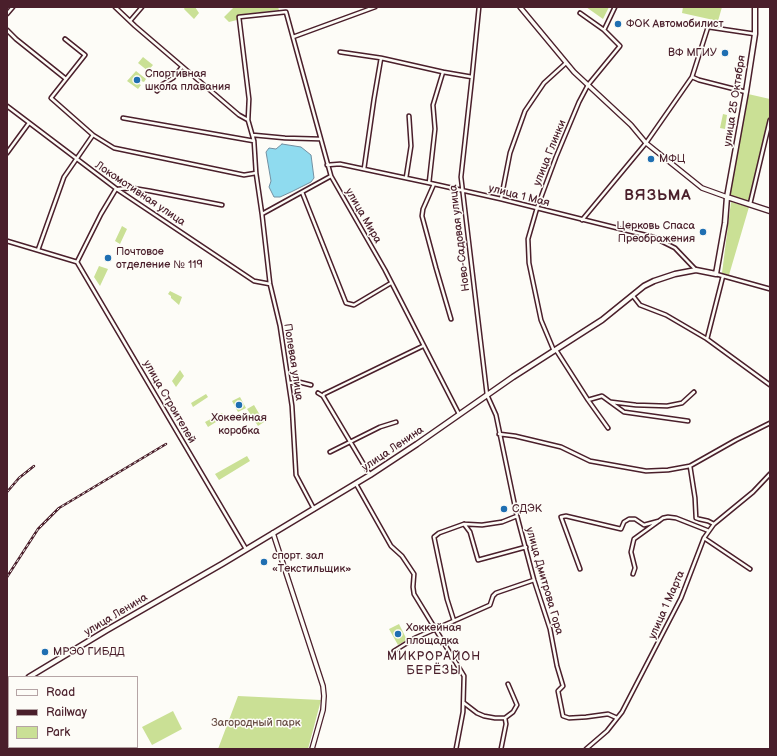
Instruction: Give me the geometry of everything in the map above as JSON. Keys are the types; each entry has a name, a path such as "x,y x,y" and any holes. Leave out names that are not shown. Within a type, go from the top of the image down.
{"main road":[{"name":"улица 25 Октября","path":"716,274 725,223 727,197 755,34 755,7"},
{"path":"727,197 770,211"},
{"name":"улица Ленина","path":"31,676 356,484 487,395 602,320 644,286 675,274 696,270 716,274"}],"street":[{"path":"7,14 13,7"},
{"path":"115,7 182,67 239,115 248,120"},
{"path":"130,21 142,7"},
{"path":"293,37 374,7"},
{"name":"Ново-Садовая улица","path":"479,7 461,177 461,190 487,395"},
{"path":"520,7 566,62 588,85 631,125 646,142 702,188 727,197"},
{"path":"604,30 615,7"},
{"name":"улица Мира","path":"286,12 331,176 385,270 390,283 459,414"},
{"name":"Полевая улица","path":"286,12 239,17 249,99 248,120 254,141 256,173 270,284 280,326 292,406 296,475 314,508"},
{"name":"улица Глинки","path":"580,13 604,30 620,46 588,85 556,157 537,208 528,239 530,263 541,320 555,350 608,428"},
{"path":"582,220 646,142 692,77 708,27 755,34"},
{"path":"7,30 66,79"},
{"path":"66,39 85,55 51,98 93,135 114,148 244,175 256,173"},
{"path":"340,52 381,58 472,77"},
{"path":"364,169 381,58"},
{"path":"500,199 510,153 526,111 544,83 566,62"},
{"path":"158,91 163,84 173,78 182,67"},
{"path":"429,183 435,129 433,105 443,72"},
{"path":"692,77 746,92"},
{"name":"Локомотивная улица","path":"7,106 117,189 254,281 270,284"},
{"path":"406,178 411,146 409,116"},
{"path":"123,118 254,141"},
{"path":"750,204 770,120"},
{"path":"7,153 29,123"},
{"path":"38,250 64,177 93,135"},
{"path":"252,135 320,139"},
{"name":"улица 1 Мая","path":"327,165 340,164 434,184 653,237 675,248 696,270"},
{"path":"262,214 331,176"},
{"path":"434,184 423,209 422,216 451,319"},
{"path":"7,241 77,262 101,214 117,189 132,188 222,205"},
{"path":"302,192 346,303 354,305 390,283"},
{"name":"улица Строителей","path":"77,262 246,549"},
{"name":"улица Ленина","path":"716,274 770,289"},
{"path":"707,339 723,276"},
{"path":"633,296 640,306 666,315 707,339 770,385"},
{"path":"323,396 324,394 423,346"},
{"path":"289,383 299,382 310,385"},
{"path":"611,402 636,405 667,406 682,403 694,392"},
{"path":"318,393 323,396 370,475"},
{"name":"улица Дмитрова Гора","path":"487,395 496,415 517,516 534,580 550,629 557,666 563,686 558,691 563,716 569,718 608,714 617,718"},
{"path":"588,400 602,396 624,412 688,421"},
{"path":"330,452 380,427 396,422"},
{"path":"499,434 515,436 561,447 590,461 646,471 668,470 690,466 770,423"},
{"path":"690,466 695,498 696,518 708,520 714,524"},
{"name":"улица 1 Марта","path":"586,749 606,731 622,712 680,598 704,538 714,524 754,492 770,474"},
{"path":"356,484 391,546 402,556 414,574 412,587 414,594 464,676 463,712 456,749"},
{"path":"454,621 447,599 434,537 439,533 464,524 482,525 502,522 517,516"},
{"path":"580,569 560,517 566,516 621,528 624,522 629,519 635,519 644,525 668,517 676,518 709,531"},
{"path":"633,574 635,568 631,552 634,539 659,521"},
{"path":"464,524 470,532 478,560 526,547"},
{"path":"273,533 323,686 323,710 312,749"},
{"path":"704,538 750,569"},
{"path":"394,651 415,638 490,605 493,596 496,593 534,580"},
{"path":"464,702 477,713 484,716 505,718 513,712 517,705 508,684"},
{"path":"501,749 506,724 505,718"}],"green space":[{"path":"185,7 195,7 199,13 194,19 184,9"},
{"path":"234,7 278,7 279,10 237,15 237,20 229,22 224,17"},
{"path":"586,7 609,7 603,19"},
{"path":"683,7 722,7 718,21 682,13"},
{"path":"143,57 153,65 148,71 138,63"},
{"name":"Спортивная школа плавания","path":"136,71 146,79 144,82 141,81 139,84 141,85 138,89 127,81"},
{"path":"748,94 770,99 770,113 749,202 730,196"},
{"path":"723,114 727,115 725,129 720,128"},
{"path":"731,202 749,207 729,275 722,273"},
{"path":"122,226 127,229 120,244 115,241"},
{"path":"99,266 108,269 100,286 94,277"},
{"path":"170,291 182,297 179,305 168,294"},
{"path":"180,370 184,376 176,387 172,381"},
{"path":"206,394 208,397 193,407 191,403"},
{"name":"Хокеейная коробка","path":"240,397 246,408 238,412 232,401"},
{"path":"254,405 264,422 258,426 247,409"},
{"path":"222,413 224,417 208,427 205,422"},
{"path":"247,456 250,461 219,480 215,474"},
{"name":"Хоккейная площадка","path":"399,624 407,640 398,645 389,629"},
{"name":"Загородный парк","path":"238,696 321,700 308,749 218,749"},
{"path":"173,711 182,729 152,745 142,727"}],"water":[{"path":"282,144 301,147 311,155 314,178 311,182 291,192 280,197 274,197 269,187 271,181 266,152 269,148 276,149"}],"railway":[{"path":"7,577 38,529 59,508 166,444"},
{"path":"7,492 19,478 34,466"}],"place":[{"name":"ФОК Автомобилист","path":"618,24"},
{"name":"ВФ МГИУ","path":"725,53"},
{"name":"Спортивная школа плавания","path":"137,80"},
{"name":"МФЦ","path":"651,159"},
{"name":"Церковь Спаса Преображения","path":"703,232"},
{"name":"Почтовое отделение № 119","path":"108,258"},
{"name":"Хокеейная коробка","path":"239,405"},
{"name":"СДЭК","path":"504,509"},
{"name":"спорт. зал «Текстильщик»","path":"264,562"},
{"name":"Хоккейная площадка","path":"398,634"},
{"name":"МРЭО ГИБДД","path":"45,652"}],"district":[{"name":"ВЯЗЬМА","path":"658,196"},
{"name":"МИКРОРАЙОН БЕРЁЗЫ","path":"434,664"}]}
